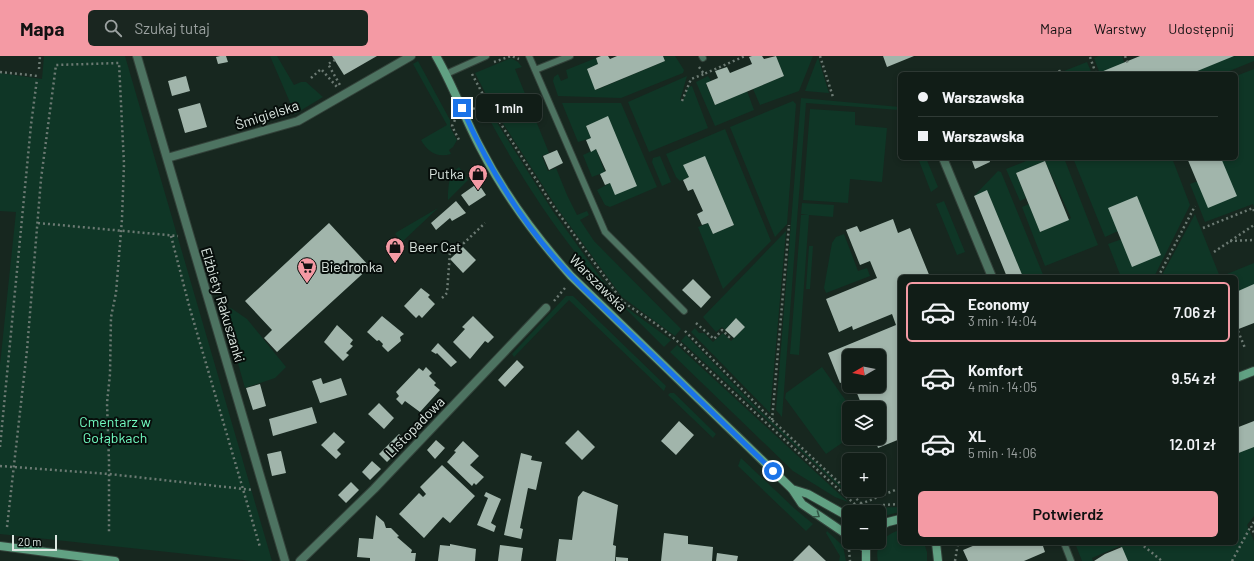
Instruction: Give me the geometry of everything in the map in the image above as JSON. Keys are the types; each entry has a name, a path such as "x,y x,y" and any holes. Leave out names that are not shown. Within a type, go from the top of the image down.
{"street":[{"name":"Elżbiety Rakuszanki","path":"137,56 286,561"},
{"name":"Śmigielska","path":"167,158 298,121 411,56"},
{"name":"Warszawska","path":"436,56 480,147 522,217 548,251 582,287 792,489 802,504 842,531"},
{"path":"945,160 991,275"},
{"name":"Listopadowa","path":"300,561 374,489 546,308"},
{"path":"1238,377 1254,371"},
{"name":"Warszawska","path":"792,489 808,494 842,513"},
{"path":"886,523 898,520"},
{"path":"937,545 938,561"},
{"path":"0,546 116,561"},
{"path":"866,561 868,549"}],"lane":[{"path":"446,74 486,56"},
{"path":"535,70 570,56"},
{"path":"530,59 605,232 684,311"},
{"path":"1065,545 1072,561"}],"path":[{"path":"38,69 40,56"},
{"path":"493,63 511,56 518,58 524,66 530,59"},
{"path":"682,101 690,79 745,56"},
{"path":"820,56 833,97"},
{"path":"1125,56 1128,64"},
{"path":"1090,57 1095,72"},
{"path":"311,78 321,69 341,90 328,64 335,60"},
{"path":"7,527 27,350 41,179 56,65 119,63 124,164 121,232 116,293 111,317 110,374 107,409 109,534"},
{"path":"697,63 704,74"},
{"path":"468,75 472,71 487,102 551,204 623,302 656,324 676,340 855,505"},
{"path":"0,72 38,78 30,140 0,447"},
{"path":"477,107 487,102"},
{"path":"456,119 452,126 460,142"},
{"path":"1159,275 1195,206"},
{"path":"1203,228 1253,208 1254,211"},
{"path":"38,223 121,232 178,236"},
{"path":"442,298 447,293 450,252 458,243 464,243 485,223"},
{"path":"1214,252 1254,225"},
{"path":"772,420 789,226"},
{"path":"171,236 190,310 260,547"},
{"path":"1230,241 1254,240"},
{"path":"557,298 565,288"},
{"path":"696,323 714,339 722,330 729,337 730,335"},
{"path":"685,331 772,420 862,504"},
{"path":"1238,331 1245,348"},
{"path":"0,466 14,469 109,474 253,490"},
{"path":"859,505 898,489"},
{"path":"884,505 898,504"},
{"path":"1232,561 1254,522"},
{"path":"1251,526 1254,533"},
{"path":"955,561 958,545"},
{"path":"1142,545 1162,561"}],"green space":[{"name":"Cmentarz w Gołąbkach","path":"44,56 125,56 272,561 252,561 0,534 0,365 16,212 0,211 0,73 42,79"},
{"path":"270,56 277,56 294,85 301,82 306,82 323,97 295,114"},
{"path":"663,56 675,56 684,70 683,73 621,98 558,96 553,81 554,77 558,74 561,81 568,78 566,70 596,58 598,64 587,69 596,90 665,61"},
{"path":"776,56 813,56 799,91 760,105 753,89 784,76"},
{"path":"1099,56 1122,56 1125,65 1106,72 1099,72 1094,58"},
{"path":"1231,56 1254,56 1254,61 1227,72 1193,72"},
{"path":"818,57 829,93 805,91"},
{"path":"511,58 518,62 522,67 515,69 549,153 542,156 548,171 556,168 577,215 587,211 589,215 580,220 594,241 681,329 675,336 622,297 557,208 492,106 475,73"},
{"path":"418,61 450,120 450,127 457,140 453,147 449,150 451,154 441,155 433,153 421,140 447,125 413,64"},
{"path":"1087,62 1091,72 1064,72"},
{"path":"1254,69 1254,207 1253,204 1205,222 1190,184 1198,181 1219,160 1238,160 1238,75"},
{"path":"687,76 680,100 683,101 688,87 692,86 708,128 649,152 628,102"},
{"path":"708,76 711,81 706,84 715,105 747,91 754,110 715,126 696,82"},
{"path":"801,98 898,107 898,110 806,103 782,417 776,410"},
{"path":"793,101 796,104 787,224 775,237 730,127"},
{"path":"562,103 621,103 657,187 610,207 605,205 597,190 610,183 607,117 586,126 591,138 578,142"},
{"path":"485,106 491,113 552,210 616,299 579,257 546,212 502,142 488,117 484,108"},
{"path":"810,109 855,112 855,125 887,128 882,182 850,179 848,203 803,200"},
{"path":"725,129 771,241 723,289 698,227 708,223 713,234 734,225 705,157 684,165 689,177 680,181 676,177 666,154"},
{"path":"596,149 605,172 592,177 583,155"},
{"path":"660,156 671,182 662,186 652,162 653,158"},
{"path":"919,160 927,160 938,187 931,192"},
{"path":"1029,160 1065,160 1098,245 1045,266 1022,207 1029,204 1040,232 1071,218 1045,161 1016,173 1026,198 1020,201 1006,169"},
{"path":"1074,160 1173,160 1190,205 1155,275 1120,275 1108,244 1122,239 1118,231 1105,237"},
{"path":"459,167 468,180 448,200 451,178 455,170"},
{"path":"998,171 1001,172 1043,275 1022,275 987,191 974,196"},
{"path":"944,201 965,252 957,255 936,204"},
{"path":"802,203 834,205 833,217 809,215 799,355 790,354 801,215 808,215 801,214"},
{"path":"438,208 402,242 395,234 397,232"},
{"path":"1195,214 1219,275 1162,275"},
{"path":"786,231 770,413 691,332 695,328 699,333 704,333 713,342 723,333 731,341 745,327 736,318 725,330 722,327 716,332 703,317"},
{"path":"844,234 858,271 867,268 870,276 826,293 824,288 832,243 836,237"},
{"path":"809,246 813,246 810,289 806,289"},
{"path":"1254,263 1254,286 1238,293 1238,275 1227,274"},
{"path":"566,296 573,296 666,386 664,391 569,300 514,357 512,354"},
{"path":"231,308 247,319 286,367 275,378 245,388 223,311"},
{"path":"627,308 671,340 664,347 626,309"},
{"path":"686,335 757,408 842,487 842,489 681,341"},
{"path":"677,345 848,502 835,497 793,471 670,352"},
{"path":"822,367 846,401 842,401 842,443 826,454 785,398 786,393"},
{"path":"670,393 674,393 716,434 713,438 668,395"},
{"path":"1254,446 1254,516 1247,525 1254,541 1254,561 1127,561 1120,546 1092,558 1093,561 1082,561 1076,545 1238,545 1238,452"},
{"path":"741,458 813,524 806,531 738,466"},
{"path":"886,507 898,507 898,512 886,515"},
{"path":"827,531 842,545 846,561 839,561 840,556 826,533"},
{"path":"898,531 898,545 925,545 927,552 927,561 878,561 878,549 886,549 886,537"}],"building":[{"path":"226,56 228,62 218,64 216,57"},
{"path":"332,56 377,56 344,75"},
{"path":"608,56 610,59 617,56 663,56 665,61 595,90 587,69 598,64 596,58"},
{"path":"762,56 764,59 776,56 784,76 715,105 706,83 718,78 715,71 727,67 730,73 752,64 749,57"},
{"path":"883,56 914,56 887,67"},
{"path":"1140,56 1234,56 1195,72 1101,72"},
{"path":"186,76 190,91 172,96 168,81"},
{"path":"200,103 207,127 185,133 178,109"},
{"path":"608,116 637,186 615,195 610,183 605,185 600,174 606,171 596,149 591,152 586,140 591,138 586,126"},
{"path":"557,150 563,163 549,170 543,156"},
{"path":"705,156 734,225 713,234 708,223 702,225 697,214 703,211 693,189 688,191 683,180 689,177 683,165"},
{"path":"972,160 990,160 990,162 975,169"},
{"path":"1188,160 1222,160 1237,196 1208,208"},
{"path":"1045,161 1069,220 1040,232 1016,173"},
{"path":"478,183 486,195 469,206 461,195"},
{"path":"987,190 1022,275 1006,275 974,196"},
{"path":"1137,196 1161,255 1132,267 1108,208"},
{"path":"456,201 466,213 452,221 450,218 436,230 431,223"},
{"path":"893,219 898,233 910,228 929,275 898,275 898,440 886,445 886,401 860,401 857,393 886,393 886,349 842,349 842,382 840,383 828,353 896,325 892,314 853,330 852,326 839,332 826,299 877,278 870,261 860,265 846,230 857,226 860,232"},
{"name":"Biedronka","path":"329,223 370,267 277,352 264,338 272,330 245,301"},
{"path":"463,247 476,260 463,273 450,259"},
{"path":"693,279 711,297 701,308 682,290"},
{"path":"1254,284 1254,323 1238,329 1238,291"},
{"path":"421,288 430,295 428,297 435,304 422,318 419,315 416,318 404,306"},
{"path":"382,316 404,334 400,337 401,341 388,352 379,340 377,341 367,332"},
{"path":"473,316 494,337 488,343 485,341 470,359 453,342 465,329 462,327"},
{"path":"736,318 745,327 734,338 725,330"},
{"path":"337,325 353,340 350,344 353,346 346,353 349,355 343,361 324,342"},
{"path":"438,343 457,362 451,367 437,353 436,354 431,351"},
{"path":"517,360 524,367 505,387 498,380"},
{"path":"426,367 432,373 429,376 436,383 434,385 440,390 420,412 405,401 402,405 396,399 399,396 396,392 419,368 423,371"},
{"path":"321,378 323,384 341,378 347,395 320,403 312,381"},
{"path":"260,384 266,406 253,410 246,388"},
{"path":"379,403 394,418 384,429 368,414"},
{"path":"312,407 317,423 273,436 269,419"},
{"path":"679,421 694,435 676,455 661,441"},
{"path":"1254,421 1254,447 1238,453 1238,427"},
{"path":"578,430 595,447 582,460 565,443"},
{"path":"334,432 345,442 337,450 341,454 336,459 321,445"},
{"path":"399,434 407,442 387,462 379,454"},
{"path":"436,440 445,448 435,459 427,450"},
{"path":"463,441 479,456 470,465 484,477 476,485 474,483 472,486 447,462"},
{"path":"877,445 885,445 878,448"},
{"path":"281,451 286,473 272,476 267,454"},
{"path":"521,453 532,456 531,460 542,462 536,490 528,488 520,528 523,529 521,539 504,535"},
{"path":"372,461 381,469 370,480 362,472"},
{"path":"442,465 475,496 450,523 443,517 424,538 399,514 419,493 423,497 426,494 420,487"},
{"path":"351,482 359,490 346,503 338,495"},
{"path":"583,491 618,505 613,545 616,546 615,561 556,561 559,539 572,540 578,497"},
{"path":"486,492 501,499 491,523 496,526 494,532 477,525 488,498 484,496"},
{"path":"376,515 384,522 386,528 391,528 399,536 397,537 412,550 411,553 416,553 415,561 370,561 370,558 357,557 359,538 373,539"},
{"path":"664,533 688,536 688,544 713,547 712,561 661,561"},
{"path":"450,544 476,549 475,561 438,561 440,545 450,546"},
{"path":"500,545 523,548 521,561 498,561"},
{"path":"809,545 826,561 793,561"},
{"path":"975,545 1043,545 1045,552 1024,561 968,561 963,550"},
{"path":"1122,547 1128,561 1094,561 1105,554"},
{"path":"717,553 738,556 737,561 716,561"},
{"path":"616,557 628,558 628,561 616,561"}],"place":[{"name":"Putka","path":"478,191"},
{"name":"Beer Cat","path":"395,264"},
{"name":"Biedronka","path":"307,284"}],"route":[{"path":"462,108 480,147 505,190 522,217 540,241 582,287 773,471"}]}
